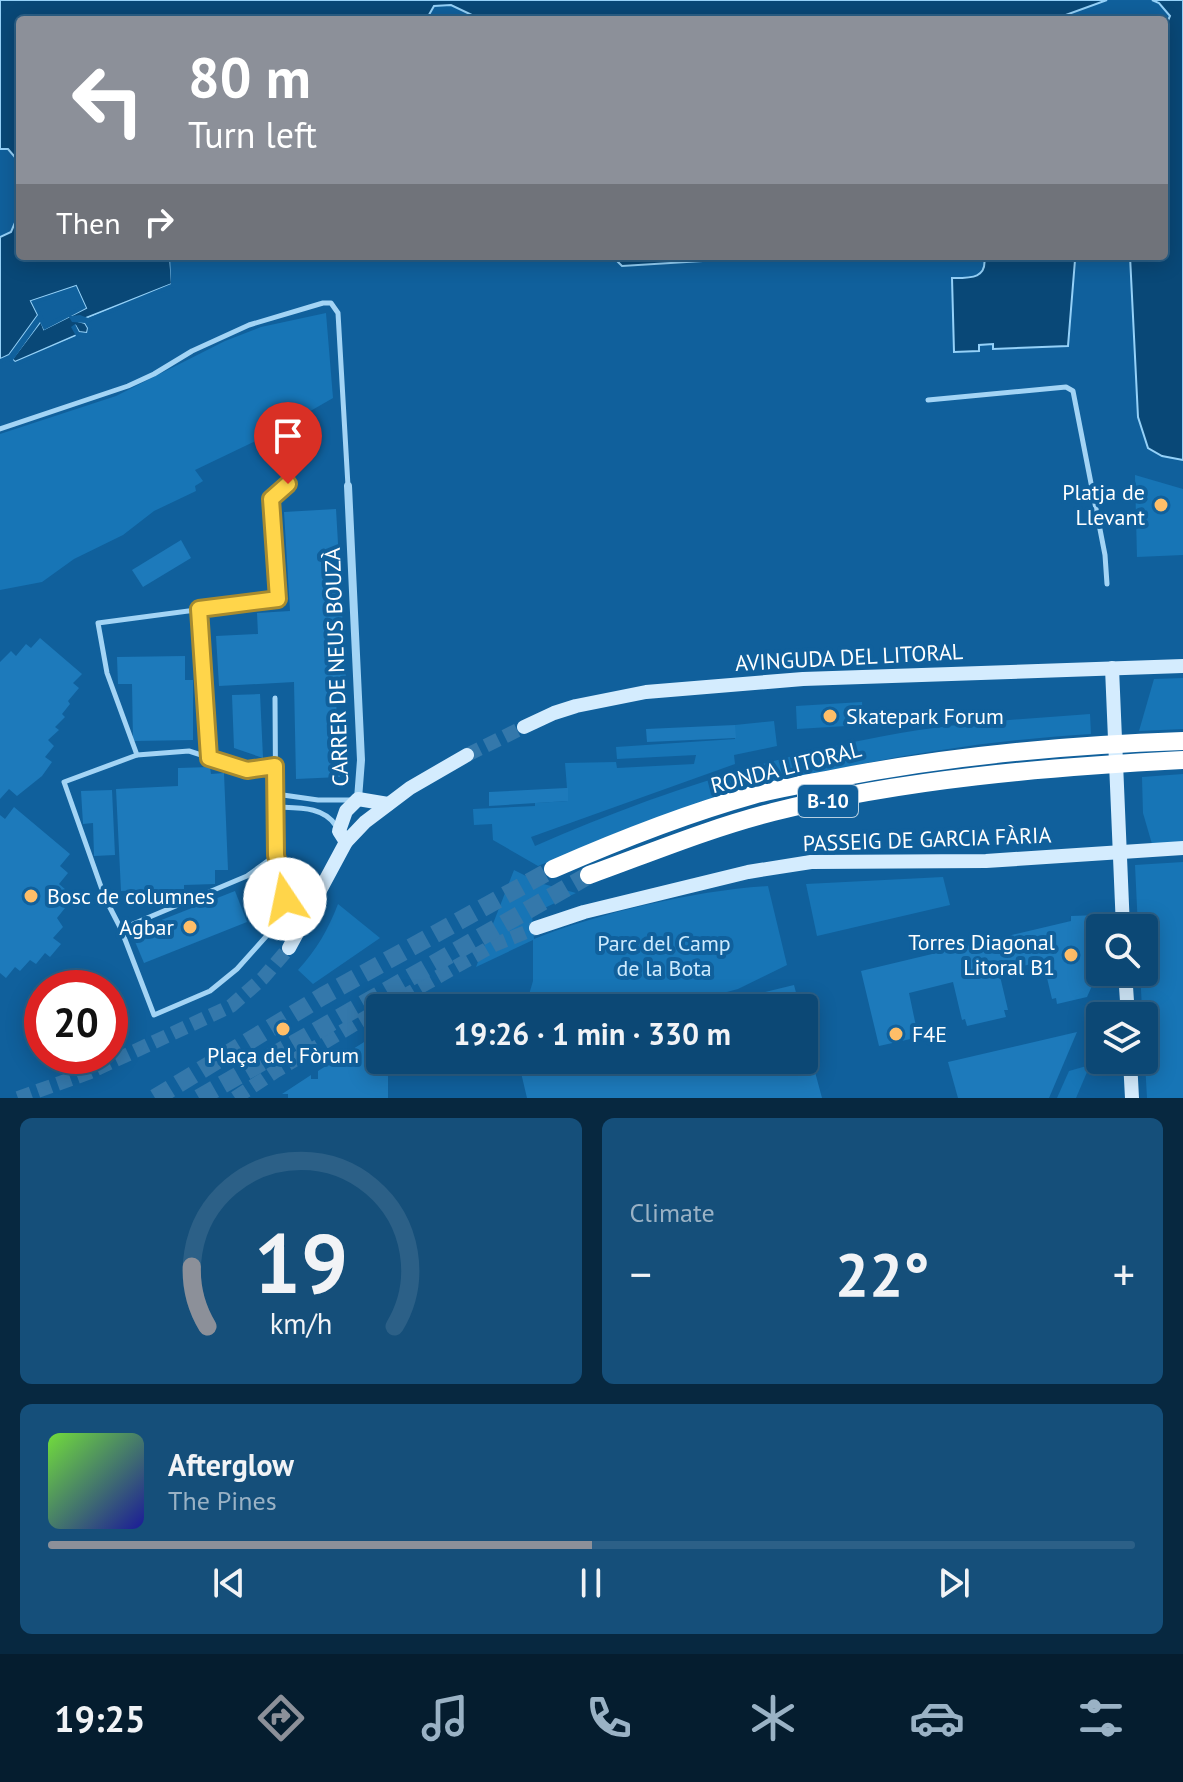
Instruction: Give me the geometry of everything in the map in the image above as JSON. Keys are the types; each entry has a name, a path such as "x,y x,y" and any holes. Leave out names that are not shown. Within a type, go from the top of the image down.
{"highway":[{"name":"RONDA LITORAL","path":"553,869 613,844 754,795 869,772 1027,750 1183,741"},
{"name":"RONDA LITORAL","path":"589,875 703,833 774,812 898,788 1076,765 1183,760"}],"main road":[{"name":"AVINGUDA DEL LITORAL","path":"524,727 565,710 621,695 646,692 803,679 1183,666"},
{"path":"1112,668 1122,914"},
{"path":"343,837 433,773 467,755"},
{"path":"289,948 343,837 346,811 358,799 388,804"},
{"name":"PASSEIG DE GARCIA FÀRIA","path":"536,928 584,912 748,872 811,862 986,861 1183,848"},
{"path":"1131,1074 1132,1098"}],"street":[{"name":"CARRER DE NEUS BOUZÀ","path":"348,486 361,760 358,799"}],"lane":[{"path":"0,429 128,386 192,351 249,325 331,303 338,313 348,486"},
{"path":"928,400 1066,387 1073,391 1105,555 1107,584"},
{"path":"137,755 107,673 98,623 278,599 271,499 288,484"},
{"path":"199,609 209,758"},
{"path":"275,698 276,855 285,899 270,932 237,969 210,991 154,1015 121,929 105,898 64,782 137,755 189,751 247,770 275,766"},
{"path":"276,794 318,800 358,799"},
{"path":"276,807 310,809 331,817 343,837"},
{"path":"121,929 247,876 276,855"}],"green space":[{"path":"326,313 333,398 274,432 195,470 203,481 195,486 196,491 154,511 123,535 74,559 42,582 0,590 0,434 116,396 225,341 261,327"},
{"path":"1135,475 1183,489 1183,555 1137,557"},
{"path":"1183,678 1183,729 1139,731 1154,679"},
{"name":"Skatepark Forum","path":"862,702 863,725 797,729 796,706"},
{"path":"1090,714 1091,734 926,752 817,774 657,818 538,866 493,840 492,824 474,825 473,809 568,801 565,763 616,762 617,768 694,764 696,755 617,759 616,747 735,739 735,725 774,721 777,746 734,755 735,764 531,837 535,846 663,795 839,745 935,728"},
{"path":"1183,774 1183,842 1152,844 1143,813 1142,777"},
{"path":"1183,862 1183,1098 1147,1098 1146,1074 1158,1074 1158,1002 1142,1002 1141,986 1158,986 1158,914 1137,914 1135,865"},
{"name":"Parc del Camp de la Bota","path":"514,870 540,883 576,893 532,914 534,939 588,920 649,904 711,892 768,886 787,965 738,989 719,994 529,994 533,981 533,940 476,967"},
{"path":"943,877 950,905 817,936 806,884"},
{"path":"338,904 380,938 313,984 298,970 321,939"},
{"path":"1086,1066 1086,1074 1076,1098 1057,1098 1069,1071"}],"shaded area":[{"path":"0,0 1107,0 1063,16 472,16 451,5 434,6 428,16 16,16 16,158 8,149 0,149"},
{"path":"1152,0 1183,0 1183,460 1162,456 1148,448 1138,417 1130,260 1168,260 1170,16 1159,3"},
{"path":"16,220 16,260 170,260 172,284 78,321 85,323 87,333 79,332 75,325 77,335 15,362 12,359 41,321 44,329 86,308 76,286 31,301 38,315 9,355 0,359 0,237 11,232"},
{"path":"616,260 720,260 622,266"},
{"path":"984,260 1075,260 1068,346 993,349 993,344 979,345 979,351 954,352 952,278 976,276"}],"pier":[{"path":"170,260 174,260 174,287 89,322 92,328 88,337 81,336 16,366 8,360 0,363 0,359 9,355 38,315 31,301 76,286 86,308 71,316 88,318 171,284","holes":["74,291 81,306 46,324 37,303","69,317 72,322 85,323 87,333 79,332 75,324 71,327 76,336 15,362 13,360 40,322 44,330"]}],"building":[{"path":"336,509 346,681 335,681 340,777 296,779 294,682 219,686 216,636 258,634 257,613 290,611 284,512"},
{"path":"181,540 191,558 143,587 132,570"},
{"path":"40,638 82,674 73,683 79,688 68,701 70,704 62,714 65,717 55,727 59,730 48,740 54,746 45,757 52,762 42,776 17,796 9,789 0,799 0,662 11,651 16,656 26,644 31,648"},
{"path":"185,656 185,680 193,680 193,740 133,741 132,684 118,684 117,657"},
{"path":"260,694 263,758 234,748 232,695"},
{"path":"735,725 736,738 647,742 646,729"},
{"path":"210,767 211,774 224,773 228,870 215,870 215,884 184,885 184,889 121,891 116,789 178,786 178,768"},
{"path":"568,788 568,801 489,806 489,792"},
{"path":"112,790 115,855 94,856 93,823 83,824 81,791"},
{"name":"Bosc de columnes","path":"14,807 70,854 60,866 68,873 59,884 66,890 57,901 65,908 57,918 63,927 53,938 61,944 50,957 45,953 36,964 30,960 20,971 15,967 6,978 0,973 0,815 5,819"},
{"name":"Agbar","path":"235,891 247,922 144,963 131,932"},
{"path":"1086,915 1086,986 1092,986 1087,997 1057,1004 1056,998 1052,999 1043,961 999,972 1008,1010 1004,1010 1006,1017 967,1026 965,1019 962,1020 953,982 909,993 917,1031 914,1032 915,1038 879,1046 861,971 1071,921 1071,916"},
{"path":"794,985 796,994 756,994"},
{"path":"1077,1032 1049,1098 958,1098 948,1062"},
{"path":"366,1041 366,1074 388,1074 388,1098 288,1098 288,1094 282,1094 311,1075 311,1079 318,1079 318,1071"},
{"path":"521,1074 816,1074 822,1098 527,1098"}],"tunnel":[{"path":"467,755 524,727"},
{"path":"155,1098 323,996 553,869"},
{"path":"199,1098 589,875"},
{"path":"408,994 494,945 536,928"},
{"path":"18,1098 88,1073 231,1006 263,978 289,948"},
{"path":"235,1098 366,1017"}],"place":[{"name":"Platja de Llevant","path":"1161,505"},
{"name":"Skatepark Forum","path":"830,716"},
{"name":"Bosc de columnes","path":"31,896"},
{"name":"Agbar","path":"190,927"},
{"name":"Torres Diagonal Litoral B1","path":"1071,955"},
{"name":"Plaça del Fòrum","path":"283,1029"},
{"name":"F4E","path":"896,1034"}],"route":[{"path":"285,899 276,855 275,766 247,770 209,758 199,609 278,599 271,499 288,484"}]}
